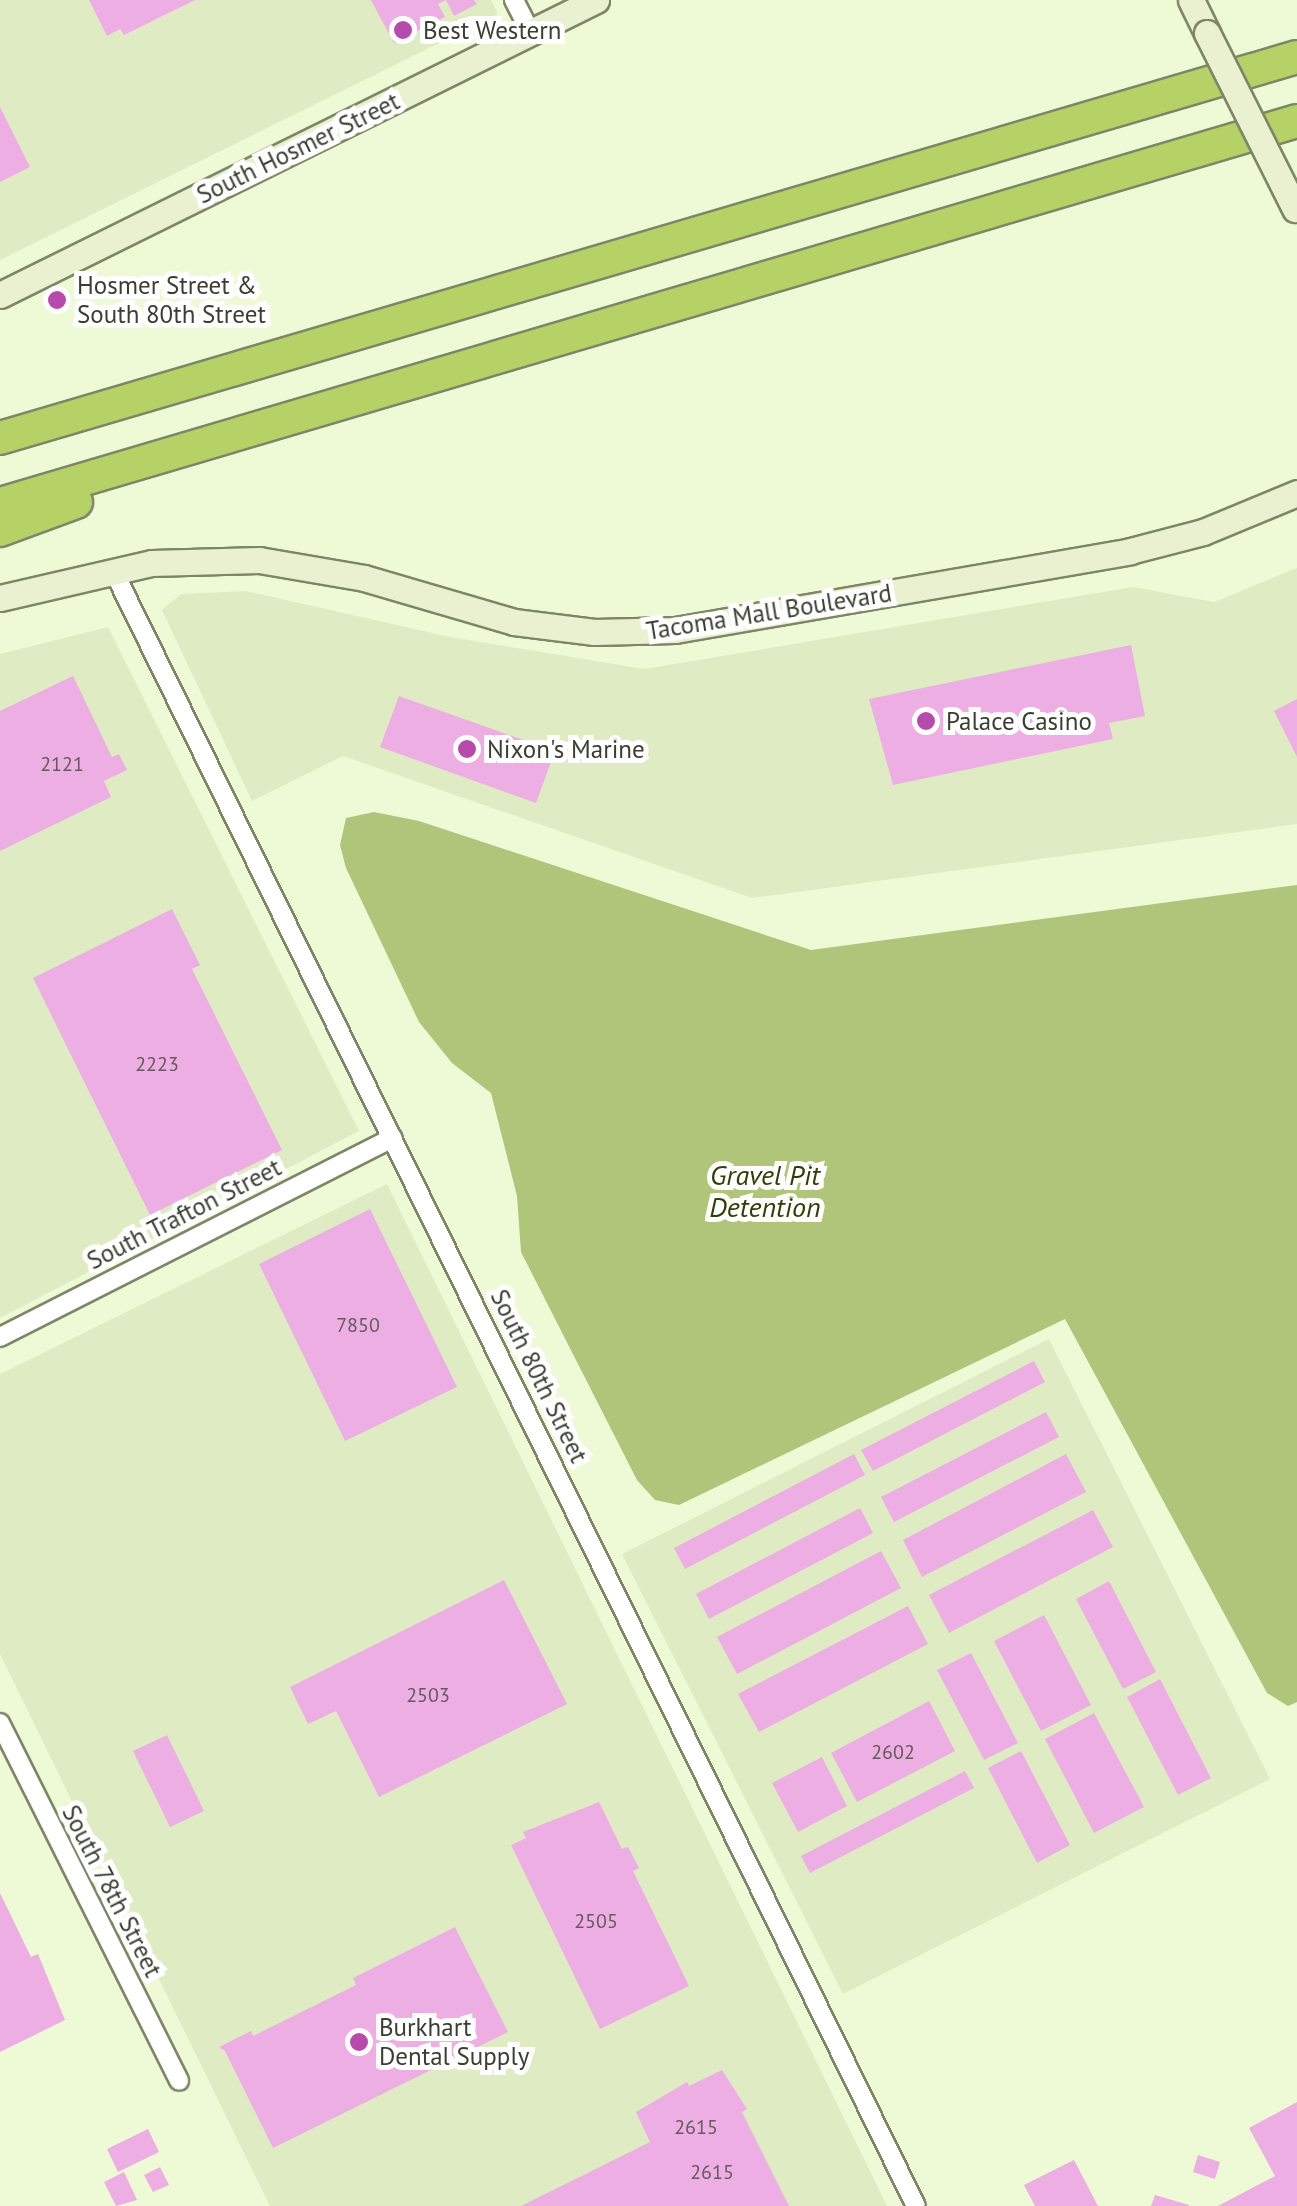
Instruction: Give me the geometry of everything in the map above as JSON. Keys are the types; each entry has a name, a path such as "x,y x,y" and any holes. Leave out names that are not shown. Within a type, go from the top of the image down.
{"highway":[{"path":"0,438 1297,57"},
{"path":"0,504 1297,121"},
{"path":"0,530 349,402"}],"main road":[{"name":"South Hosmer Street","path":"0,295 596,0"},
{"path":"1191,0 1296,212"},
{"name":"Tacoma Mall Boulevard","path":"0,598 113,570 187,560 294,564 364,578 514,622 594,632 675,630 1130,551 1203,532 1297,493"}],"street":[{"path":"514,0 531,34"},
{"name":"South 80th Street","path":"113,570 916,2206"},
{"name":"South Trafton Street","path":"0,1337 392,1138"},
{"name":"South 78th Street","path":"0,1723 179,2081"}],"shaded area":[{"path":"0,0 491,0 498,14 0,260"},
{"path":"1297,568 1297,824 752,898 343,756 252,801 162,610 181,594 246,591 450,637 644,669 1133,587 1214,602"},
{"path":"108,627 359,1131 0,1318 0,654"},
{"path":"387,1184 887,2206 270,2206 0,1654 0,1374"},
{"path":"1049,1339 1270,1779 843,1994 622,1554"}],"water":[{"name":"Gravel Pit Detention","path":"374,812 419,821 811,950 1297,885 1297,1702 1288,1706 1267,1693 1065,1319 679,1505 655,1500 637,1480 521,1252 517,1196 491,1093 452,1063 419,1022 346,868 340,845 346,818"}],"building":[{"path":"89,0 195,0 124,35 120,29 107,36"},
{"name":"Best Western","path":"371,0 446,0 438,4 445,17 394,43"},
{"path":"446,0 474,0 477,4 454,16"},
{"path":"0,107 30,167 0,182"},
{"path":"1131,645 1145,716 1109,723 1113,739 893,785 869,699"},
{"path":"73,676 112,757 119,754 127,770 104,781 111,797 0,851 0,711"},
{"name":"Nixon's Marine","path":"399,696 555,751 536,803 380,747"},
{"path":"1297,699 1297,757 1274,711"},
{"path":"172,909 200,965 192,969 282,1150 150,1215 33,978"},
{"path":"370,1209 457,1387 345,1441 259,1264"},
{"path":"1034,1361 1045,1382 873,1471 861,1450"},
{"path":"1046,1412 1059,1437 894,1522 881,1497"},
{"path":"854,1454 865,1475 685,1569 674,1548"},
{"path":"1066,1454 1086,1492 922,1577 903,1540"},
{"path":"860,1508 873,1533 709,1619 696,1594"},
{"path":"1093,1510 1113,1547 949,1633 929,1595"},
{"path":"881,1551 901,1588 737,1674 717,1637"},
{"path":"504,1580 567,1704 379,1797 336,1711 308,1724 290,1687"},
{"path":"1109,1581 1156,1672 1123,1689 1076,1599"},
{"path":"908,1606 928,1644 759,1732 738,1694"},
{"path":"1044,1615 1091,1705 1041,1731 994,1641"},
{"path":"971,1653 1018,1743 984,1760 937,1670"},
{"path":"1160,1679 1211,1778 1178,1795 1127,1697"},
{"path":"929,1701 955,1751 857,1802 831,1753"},
{"path":"1094,1713 1144,1807 1094,1833 1045,1739"},
{"path":"167,1735 204,1811 170,1827 133,1751"},
{"path":"1021,1751 1070,1845 1037,1863 988,1768"},
{"path":"822,1757 847,1806 798,1832 772,1783"},
{"path":"965,1771 974,1788 810,1873 801,1856"},
{"path":"599,1802 622,1849 628,1847 639,1868 633,1871 689,1986 600,2029 511,1845 526,1838 523,1832"},
{"path":"0,1893 31,1957 38,1954 65,2020 0,2052"},
{"name":"Burkhart Dental Supply","path":"455,1927 508,2032 273,2148 225,2051 219,2047 251,2031 253,2036 356,1985 353,1978"},
{"path":"722,2070 747,2109 742,2112 789,2206 521,2206 650,2142 636,2112 687,2082 689,2086"},
{"path":"1297,2102 1297,2206 1218,2206 1275,2176 1249,2128"},
{"path":"148,2129 159,2152 118,2172 107,2149"},
{"path":"1198,2155 1220,2162 1215,2179 1193,2172"},
{"path":"1074,2160 1098,2206 1035,2206 1024,2185"},
{"path":"160,2167 169,2185 153,2192 144,2175"},
{"path":"124,2172 137,2200 116,2206 104,2182"},
{"path":"1155,2195 1189,2205 1189,2206 1151,2206"}],"place":[{"name":"Best Western","path":"403,30"},
{"name":"Hosmer Street & South 80th Street","path":"57,300"},
{"name":"Palace Casino","path":"926,721"},
{"name":"Nixon's Marine","path":"467,749"},
{"name":"Burkhart Dental Supply","path":"359,2042"}]}
